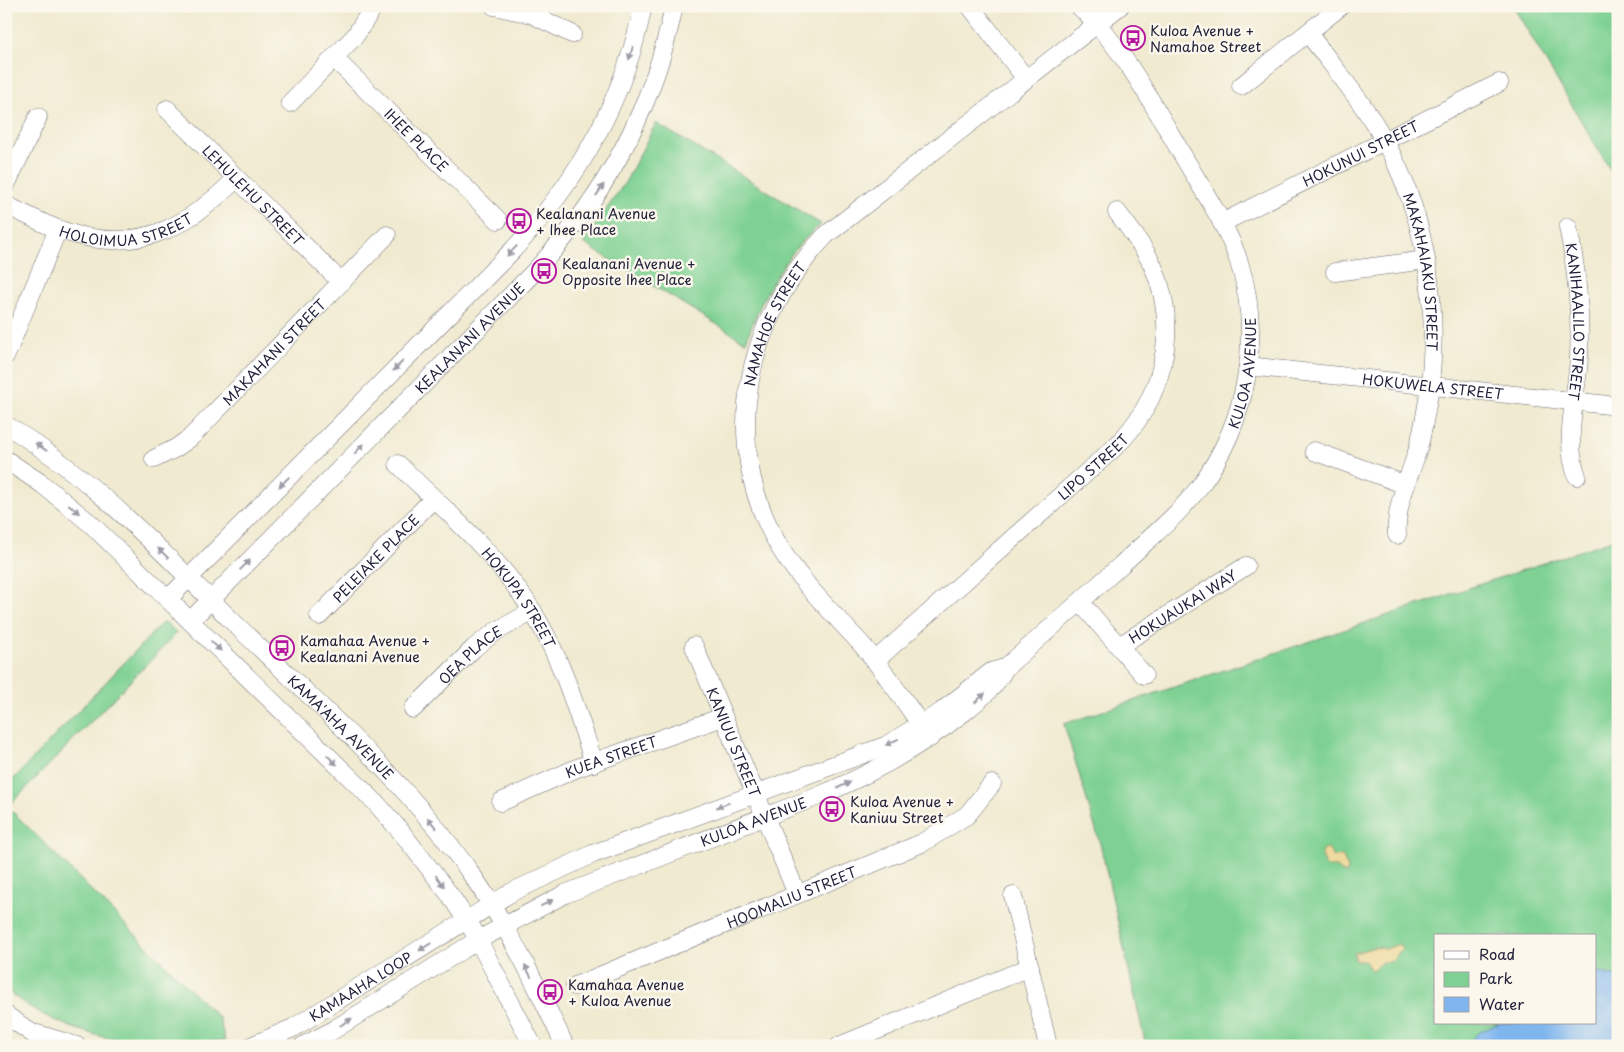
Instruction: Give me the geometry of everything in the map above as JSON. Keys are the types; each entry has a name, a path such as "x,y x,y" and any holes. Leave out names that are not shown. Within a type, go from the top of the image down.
{"street":[{"path":"290,103 356,36 374,6"},
{"path":"494,6 530,14 572,34"},
{"path":"168,599 514,248 550,208 585,157 612,103 633,48 643,6"},
{"name":"KEALANANI AVENUE","path":"190,621 531,275 574,227 612,172 641,115 662,56 674,6"},
{"path":"970,6 1026,79"},
{"name":"KULOA AVENUE","path":"467,921 519,888 575,862 755,793 925,732 969,708 999,682 1005,668 1172,518 1211,470 1231,432 1244,392 1248,366 1250,330 1245,284 1239,262 1222,223 1150,100 1098,24 1079,6"},
{"name":"KULOA AVENUE","path":"1091,6 1098,24"},
{"name":"NAMAHOE STREET","path":"925,732 875,661 794,568 780,548 762,508 750,465 746,421 750,377 755,354 771,310 782,290 795,270 826,235 1120,6"},
{"path":"1241,86 1341,6"},
{"name":"MAKAHAIAKU STREET","path":"1308,33 1345,81 1385,142 1403,180 1426,260 1432,316 1430,385 1423,426 1396,518 1397,535"},
{"name":"IHEE PLACE","path":"335,59 498,220"},
{"name":"HOKUNUI STREET","path":"1222,223 1499,83"},
{"name":"LEHULEHU STREET","path":"167,109 341,282"},
{"path":"6,185 38,117"},
{"name":"HOLOIMUA STREET","path":"6,205 58,229 95,238 121,239 147,236 172,228 195,216 236,179"},
{"name":"LIPO STREET","path":"875,661 1124,438 1152,398 1165,352 1167,334 1164,299 1152,265 1117,212"},
{"name":"KANIHAALILO STREET","path":"1568,227 1578,284 1579,359 1571,452 1577,476"},
{"path":"6,355 58,229"},
{"name":"MAKAHANI STREET","path":"154,459 176,448 190,438 387,235"},
{"path":"1335,272 1426,260"},
{"name":"HOKUWELA STREET","path":"1248,366 1618,406"},
{"name":"KAMA'AHA AVENUE","path":"6,426 86,480 189,578 397,783 450,845 492,905 565,1046"},
{"path":"1314,450 1406,485"},
{"name":"KAMA'AHA AVENUE","path":"6,460 67,503 376,803 427,864 467,921 533,1046"},
{"name":"HOKUPA STREET","path":"398,464 497,562 532,611 562,668 594,763"},
{"name":"PELEIAKE PLACE","path":"319,616 433,499"},
{"name":"HOKUAUKAI WAY","path":"1119,646 1246,566"},
{"path":"1080,602 1144,675"},
{"name":"OEA PLACE","path":"414,709 474,648 495,632 532,611"},
{"name":"KANIUU STREET","path":"694,646 797,894"},
{"name":"KUEA STREET","path":"501,802 558,776 723,717"},
{"name":"KULOA AVENUE","path":"478,940 585,885 846,785 904,755 925,732"},
{"name":"HOOMALIU STREET","path":"575,986 797,894 900,854 937,835 967,815 992,784"},
{"path":"1013,896 1048,1046"},
{"name":"KAMAAHA LOOP","path":"251,1046 293,1028 467,921"},
{"name":"KAMAAHA LOOP","path":"303,1046 330,1032 478,940"},
{"path":"839,1046 873,1039 1030,967"},
{"path":"6,1015 50,1046"},
{"path":"29,1030 77,1046"}],"green space":[{"path":"1513,6 1618,6 1618,183"},
{"path":"656,123 821,224 796,249 775,278 766,293 746,342 583,243 626,181"},
{"path":"1618,538 1618,1046 1146,1046 1101,847 1064,724"},
{"path":"164,621 177,633 8,807 219,1018 225,1040 167,1044 138,1043 110,1038 82,1031 56,1021 30,1007 6,990 6,787"}],"sand":[{"path":"1327,848 1334,857 1342,856 1348,868 1347,873 1343,873 1336,867 1326,867 1321,852"},
{"path":"1399,944 1402,949 1391,962 1382,962 1373,970 1370,969 1365,961 1356,961 1354,953 1375,947 1385,949"}],"water":[{"path":"1596,971 1618,977 1618,1046 1465,1046 1478,1033 1498,1024 1596,1024"}],"place":[{"name":"Kuloa Avenue + Namahoe Street","path":"1133,38"},
{"name":"Kealanani Avenue + Ihee Place","path":"519,221"},
{"name":"Kealanani Avenue + Opposite Ihee Place","path":"544,271"},
{"name":"Kamahaa Avenue + Kealanani Avenue","path":"282,648"},
{"name":"Kuloa Avenue + Kaniuu Street","path":"832,809"},
{"name":"Kamahaa Avenue + Kuloa Avenue","path":"550,992"}]}
